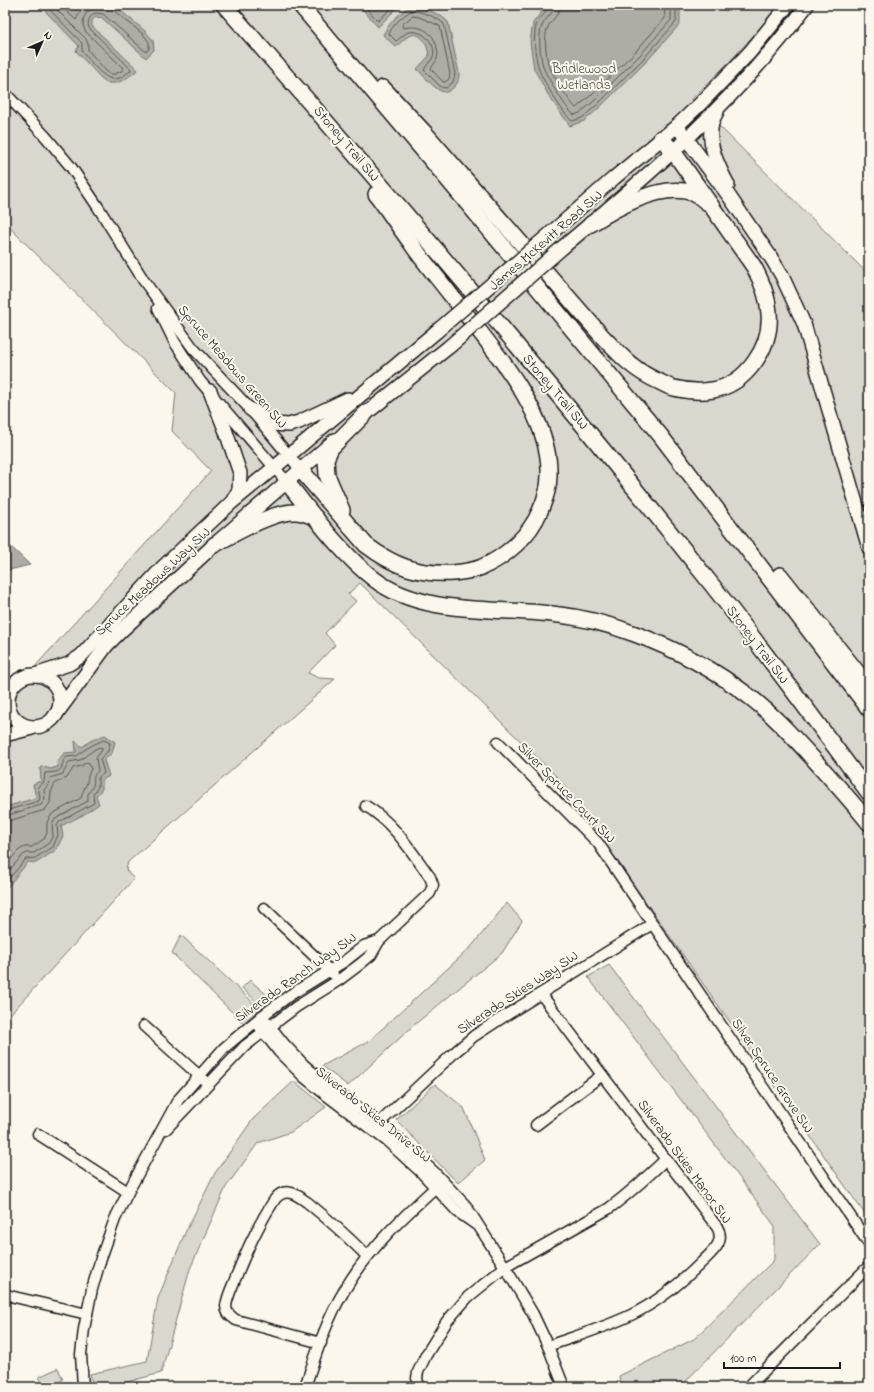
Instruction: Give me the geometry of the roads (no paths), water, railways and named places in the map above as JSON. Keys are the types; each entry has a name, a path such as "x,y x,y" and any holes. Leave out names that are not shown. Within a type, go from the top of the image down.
{"highway":[{"name":"Stoney Trail SW","path":"224,5 314,107 514,342 620,470 714,587 869,793"},
{"path":"300,5 660,435 776,570 869,687"},
{"path":"303,5 425,133 616,352 642,374 672,388 682,390 713,390 724,387 735,381 746,372 758,358 768,331 770,314 767,298 754,267 673,151 661,138"},
{"path":"300,469 366,545 394,564 424,573 463,572 482,567 502,556 530,530 538,517 548,490 549,476 549,459 541,426 525,397 494,351 411,244 314,107"},
{"path":"591,224 618,207 656,193 686,191 699,196 711,206"},
{"path":"353,531 332,489 326,459 331,448 366,413"},
{"path":"660,435 869,709"},
{"path":"286,481 356,564 375,580 396,591 419,600 471,609 552,614 579,618 635,634 685,655 727,680 772,716 792,736 869,823"},
{"path":"214,545 236,532 267,518 282,514 301,512 316,518"}],"main road":[{"name":"James McKevitt Road SW","path":"275,468 661,138 677,126 750,52 788,5"},
{"name":"James McKevitt Road SW","path":"286,481 366,413 450,346 688,138 724,101 793,24 807,5"},
{"path":"724,101 712,123 710,135 713,149 724,178 735,198 763,239 770,256"},
{"path":"677,126 688,138 770,256 782,276 804,324 869,548"},
{"path":"250,409 272,424 288,425 299,422 340,403 369,387"},
{"path":"210,391 240,473 239,490 231,503"},
{"name":"Spruce Meadows Way SW","path":"35,676 69,664 81,656 163,567 231,503 275,468"},
{"name":"Spruce Meadows Way SW","path":"54,717 107,645 156,598 286,481"},
{"path":"5,735 17,731 40,727 48,723 54,717 58,709 60,700 58,692 53,684 46,679 35,676 23,678 16,683 8,695 8,705 16,720 26,726 40,727"}],"street":[{"name":"Spruce Meadows Green SW","path":"5,93 46,137 71,168 144,281 194,348 250,409 300,469"},
{"name":"Spruce Meadows Green SW","path":"144,281 174,341 200,381 286,481"},
{"name":"Silver Spruce Court SW","path":"498,742 598,843 652,924"},
{"name":"Silverado Ranch Way SW","path":"159,1136 245,1046 301,1003 339,980 360,965 371,955 378,941 427,897 432,890 433,885 430,877 396,831 384,819 366,806"},
{"path":"264,908 339,980"},
{"name":"Silverado Skies Way SW","path":"376,1126 474,1036 652,924"},
{"name":"Silver Spruce Grove SW","path":"652,924 869,1244"},
{"name":"Silverado Ranch Way SW","path":"83,1387 81,1354 92,1289 101,1258 115,1220 128,1192 178,1100 224,1048 259,1019 290,995 345,962 364,946 378,941"},
{"name":"Silverado Skies Manor SW","path":"541,994 717,1227 720,1235 719,1244 685,1279 650,1305 605,1326 548,1346"},
{"name":"Silverado Skies Drive SW","path":"259,1019 279,1052 304,1077 321,1091 376,1126 401,1153 466,1206 478,1227 505,1267 532,1314 548,1346 564,1387"},
{"path":"144,1026 208,1084"},
{"path":"536,1125 602,1075"},
{"path":"38,1134 128,1192"},
{"path":"419,1387 417,1378 418,1372 433,1343 447,1321 468,1297 505,1267 608,1209 624,1198 666,1159"},
{"path":"304,1387 320,1343 343,1292 367,1256 394,1227 439,1184"},
{"path":"320,1343 236,1320 228,1313 226,1305 229,1296 244,1256 254,1235 279,1194 291,1193 297,1195 318,1211 367,1256"},
{"path":"748,1387 869,1266"},
{"path":"5,1294 87,1314"}],"water":[{"path":"45,5 114,5 145,31 153,40 154,50 146,58 102,18 96,17 92,20 92,26 138,70 124,80 116,83 107,83 76,51 79,46 47,13 44,8"},
{"path":"359,5 400,5 378,27"},
{"path":"547,5 678,5 680,9 680,24 647,61 599,108 584,121 570,126 550,98 534,69 530,42 533,23"},
{"path":"410,7 430,11 441,16 448,22 459,73 457,83 448,92 438,89 417,69 429,56 426,44 421,37 417,35 409,36 396,47 383,35 395,19"},
{"path":"5,541 30,565 5,571"},
{"path":"105,735 115,742 112,753 104,760 109,776 102,780 102,789 96,796 99,804 83,815 61,826 63,836 56,850 36,863 28,862 5,890 5,807 36,798 33,784 41,781 40,768 42,766 50,769 58,767 57,762 64,753 76,752 75,741 82,747 90,741"}],"park label":[{"name":"Bridlewood Wetlands","path":"584,78"}]}
